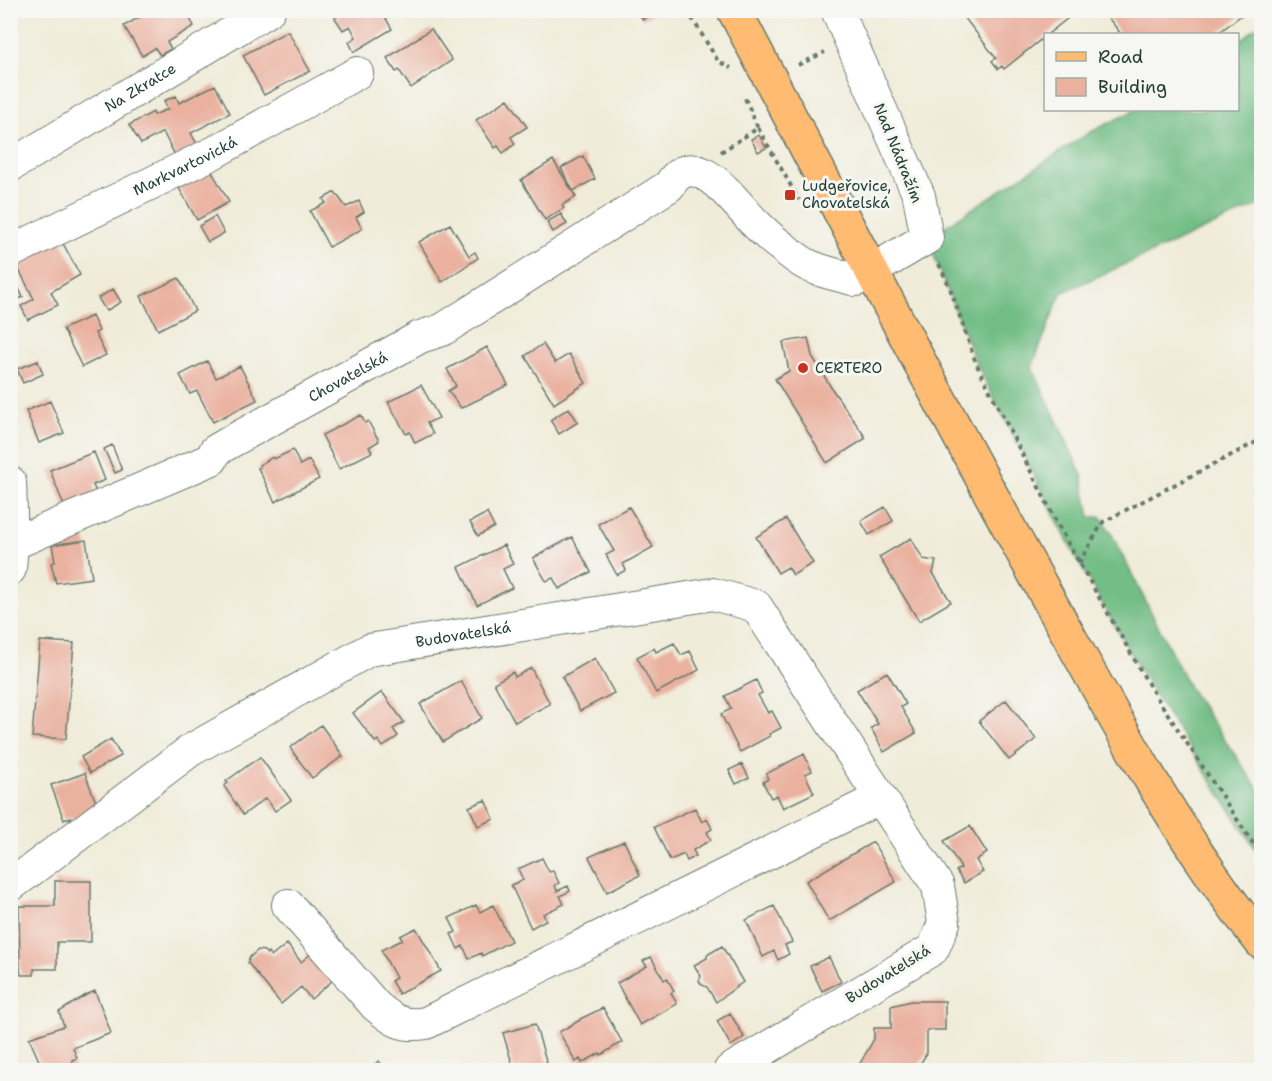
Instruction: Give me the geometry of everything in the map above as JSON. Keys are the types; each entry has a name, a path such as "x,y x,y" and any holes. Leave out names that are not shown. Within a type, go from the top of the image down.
{"main road":[{"path":"734,10 1006,523 1139,761 1195,851 1262,943"}],"street":[{"name":"Na Zkratce","path":"10,166 269,10"},
{"name":"Nad Nádražím","path":"837,10 919,196 927,238"},
{"name":"Markvartovická","path":"10,252 213,153 357,73"},
{"name":"Chovatelská","path":"11,557 212,459 223,449 420,336 442,330 671,183 675,176 689,170 706,174"},
{"path":"706,174 723,187 754,222 779,245 810,266 856,280 927,238"},
{"path":"10,482 11,557"},
{"name":"Budovatelská","path":"10,886 191,750 369,650 712,594 756,606 938,886 944,923 933,948 730,1071"},
{"path":"288,905 388,1017 402,1024 426,1023 880,798"}],"path":[{"path":"687,10 718,61 732,68"},
{"path":"798,65 827,51"},
{"path":"706,174 713,158 758,128 741,89"},
{"path":"927,238 950,288 976,363 1060,530 1150,687 1262,858"},
{"path":"1079,563 1103,522 1262,439"}],"green space":[{"path":"1261,23 1261,204 1061,293 1032,367 1082,475 1090,517 1101,517 1111,533 1190,689 1261,793 1261,857 1150,687 1079,563 976,363 927,238 1089,133 1133,111 1239,111 1239,42"}],"building":[{"path":"152,10 185,10 194,26 167,42 171,49 160,55 155,48 142,56 124,26"},
{"path":"340,10 381,10 392,29 354,52 349,42 356,37 350,26 343,30 335,18 342,13"},
{"path":"637,10 659,10 643,20"},
{"path":"963,10 1078,10 1049,33 1044,33 1044,37 1004,69 1002,66 998,69 992,61 996,58 960,12"},
{"path":"1102,10 1248,10 1218,33 1120,33"},
{"path":"431,29 452,60 411,88 399,70 396,72 387,58"},
{"path":"288,31 310,71 264,95 243,55"},
{"path":"215,85 230,113 191,133 199,148 177,159 163,132 141,144 129,125 153,112 154,115 168,109 164,101 176,96 179,103"},
{"path":"508,99 527,127 511,137 515,144 503,153 498,146 495,148 476,120"},
{"path":"759,135 766,148 758,152 751,139"},
{"path":"583,156 595,179 573,191 561,168"},
{"path":"553,160 576,197 562,205 564,208 545,220 521,180"},
{"path":"211,170 229,202 197,220 179,188"},
{"path":"335,192 346,207 359,201 364,212 356,217 362,229 329,247 310,211 326,203 323,199"},
{"path":"561,214 567,224 553,232 547,222"},
{"path":"215,216 224,233 208,242 199,226"},
{"path":"450,224 469,256 475,252 478,258 442,282 419,242"},
{"path":"60,238 80,275 51,292 58,305 28,320 21,306 34,299 14,260"},
{"path":"179,278 195,311 158,330 141,296"},
{"path":"14,279 23,297 15,301 18,309 10,313 10,281"},
{"path":"113,289 121,302 106,311 98,298"},
{"path":"92,316 99,331 95,333 106,355 82,367 63,329"},
{"path":"808,338 812,356 866,438 827,463 775,379 789,371 783,342"},
{"path":"543,344 555,363 569,354 586,383 554,404 525,356"},
{"path":"487,347 508,385 461,408 448,391 456,386 447,369"},
{"path":"38,361 43,374 23,383 17,369"},
{"path":"207,361 216,378 240,366 257,400 213,422 197,391 190,394 180,375"},
{"path":"421,385 439,418 427,423 433,434 415,443 410,432 406,434 388,402"},
{"path":"50,401 64,433 39,443 26,411"},
{"path":"569,408 578,422 559,434 550,420"},
{"path":"361,415 365,423 368,421 379,441 369,447 372,452 339,469 322,435"},
{"path":"112,445 122,470 115,473 104,449"},
{"path":"293,450 300,465 309,460 319,479 275,502 258,468 259,465"},
{"path":"94,452 105,480 93,485 98,498 66,511 50,470"},
{"path":"629,507 653,547 623,564 626,570 617,575 606,555 614,551 598,524"},
{"path":"885,507 893,521 869,535 861,521"},
{"path":"487,513 494,527 478,536 470,522"},
{"path":"786,519 813,563 793,575 788,567 778,573 756,537"},
{"path":"572,537 591,572 559,589 553,578 546,581 533,558"},
{"path":"911,538 923,559 936,561 933,573 951,602 919,621 879,557"},
{"path":"86,540 92,578 56,583 51,563 55,562 52,545"},
{"path":"504,545 513,564 503,569 512,588 477,605 459,567"},
{"path":"40,641 74,643 66,739 32,737"},
{"path":"674,643 681,655 690,651 699,670 656,693 637,657 654,648 656,652"},
{"path":"595,658 614,693 580,711 562,677"},
{"path":"531,668 550,704 515,722 494,683 513,672 515,677"},
{"path":"887,672 906,704 901,707 916,733 884,752 871,728 878,724 857,690"},
{"path":"756,680 762,693 758,695 768,713 772,711 781,728 740,752 721,714 731,709 725,696"},
{"path":"461,681 482,718 443,742 420,704"},
{"path":"382,692 404,722 393,729 398,736 383,747 378,740 375,742 353,713"},
{"path":"1006,700 1036,739 1009,760 979,721"},
{"path":"321,725 343,756 312,778 290,748"},
{"path":"111,739 121,756 90,773 81,757"},
{"path":"804,754 812,771 805,774 814,793 783,808 777,795 771,798 763,782 768,779 766,774"},
{"path":"260,757 291,800 275,811 266,798 243,815 224,786 228,783 226,781"},
{"path":"742,764 749,778 736,784 729,770"},
{"path":"85,773 98,808 74,825 71,817 64,820 51,785"},
{"path":"485,800 494,819 478,826 469,807"},
{"path":"695,808 702,822 707,819 712,829 707,832 711,840 693,850 696,856 687,861 684,854 670,860 654,827"},
{"path":"970,826 987,853 976,860 983,872 964,883 956,871 961,868 944,841"},
{"path":"624,841 640,875 607,892 589,857"},
{"path":"873,842 896,882 829,921 806,881"},
{"path":"542,858 549,872 553,871 559,883 555,885 557,891 568,886 570,891 560,896 564,904 543,914 546,920 531,928 511,885 523,880 518,869"},
{"path":"55,881 91,881 91,942 57,942 57,969 34,969 34,975 21,975 19,906 55,906"},
{"path":"476,905 480,912 493,905 511,941 482,956 481,953 469,959 463,946 458,949 451,934 456,932 449,918"},
{"path":"774,906 792,942 785,945 789,954 778,960 774,951 763,957 746,920"},
{"path":"416,928 441,971 399,994 391,981 396,978 381,950 402,940 400,936"},
{"path":"287,944 301,962 313,952 317,958 315,960 332,981 311,999 301,987 281,1004 248,963 249,958 258,950 267,954 268,952 272,956"},
{"path":"722,946 743,982 716,1002 707,987 699,981 701,976 694,965"},
{"path":"651,957 664,980 667,978 674,991 671,993 677,1004 640,1025 617,983 647,966 643,961"},
{"path":"829,957 841,982 822,991 810,966"},
{"path":"95,991 111,1033 73,1048 77,1058 72,1060 75,1069 43,1070 29,1038 64,1026 59,1012"},
{"path":"911,1001 945,1001 945,1030 927,1030 927,1053 917,1069 914,1067 912,1070 851,1070 858,1067 874,1039 874,1028 891,1028 891,1006"},
{"path":"603,1008 622,1042 601,1055 600,1053 582,1063 580,1059 576,1062 559,1032"},
{"path":"730,1013 744,1037 731,1046 717,1021"},
{"path":"535,1024 549,1070 514,1070 503,1033"},
{"path":"379,1061 386,1070 367,1070"}],"place":[{"name":"Ludgeřovice, Chovatelská","path":"790,195"},
{"name":"CERTERO","path":"803,368"}]}
